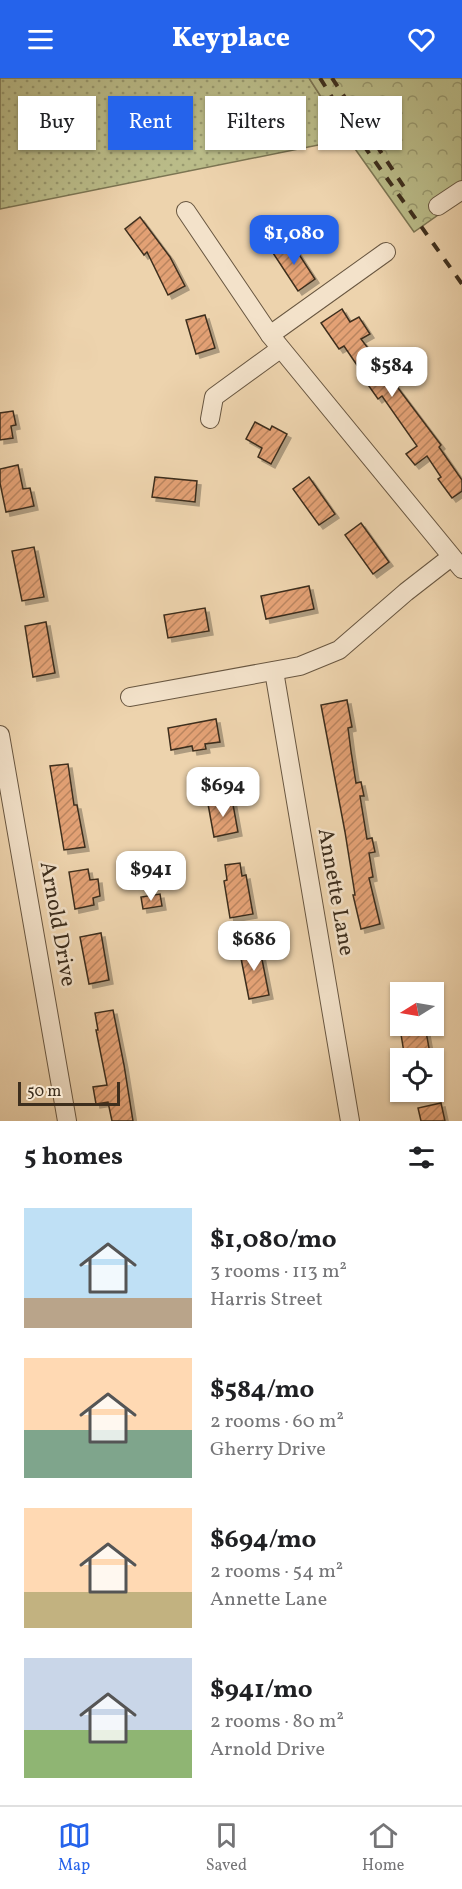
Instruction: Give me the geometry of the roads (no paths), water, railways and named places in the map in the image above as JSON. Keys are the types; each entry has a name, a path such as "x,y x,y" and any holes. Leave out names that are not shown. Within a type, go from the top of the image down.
{"street":[{"path":"438,206 462,190"},
{"path":"130,696 300,666 339,650 406,592 456,563 275,342 186,211"},
{"path":"210,419 214,397 275,342 386,252"},
{"name":"Annette Lane","path":"274,671 350,1121"},
{"name":"Arnold Drive","path":"0,735 67,1121"}],"railway":[{"path":"320,78 352,129 462,284"},
{"path":"332,78 408,193"}]}
